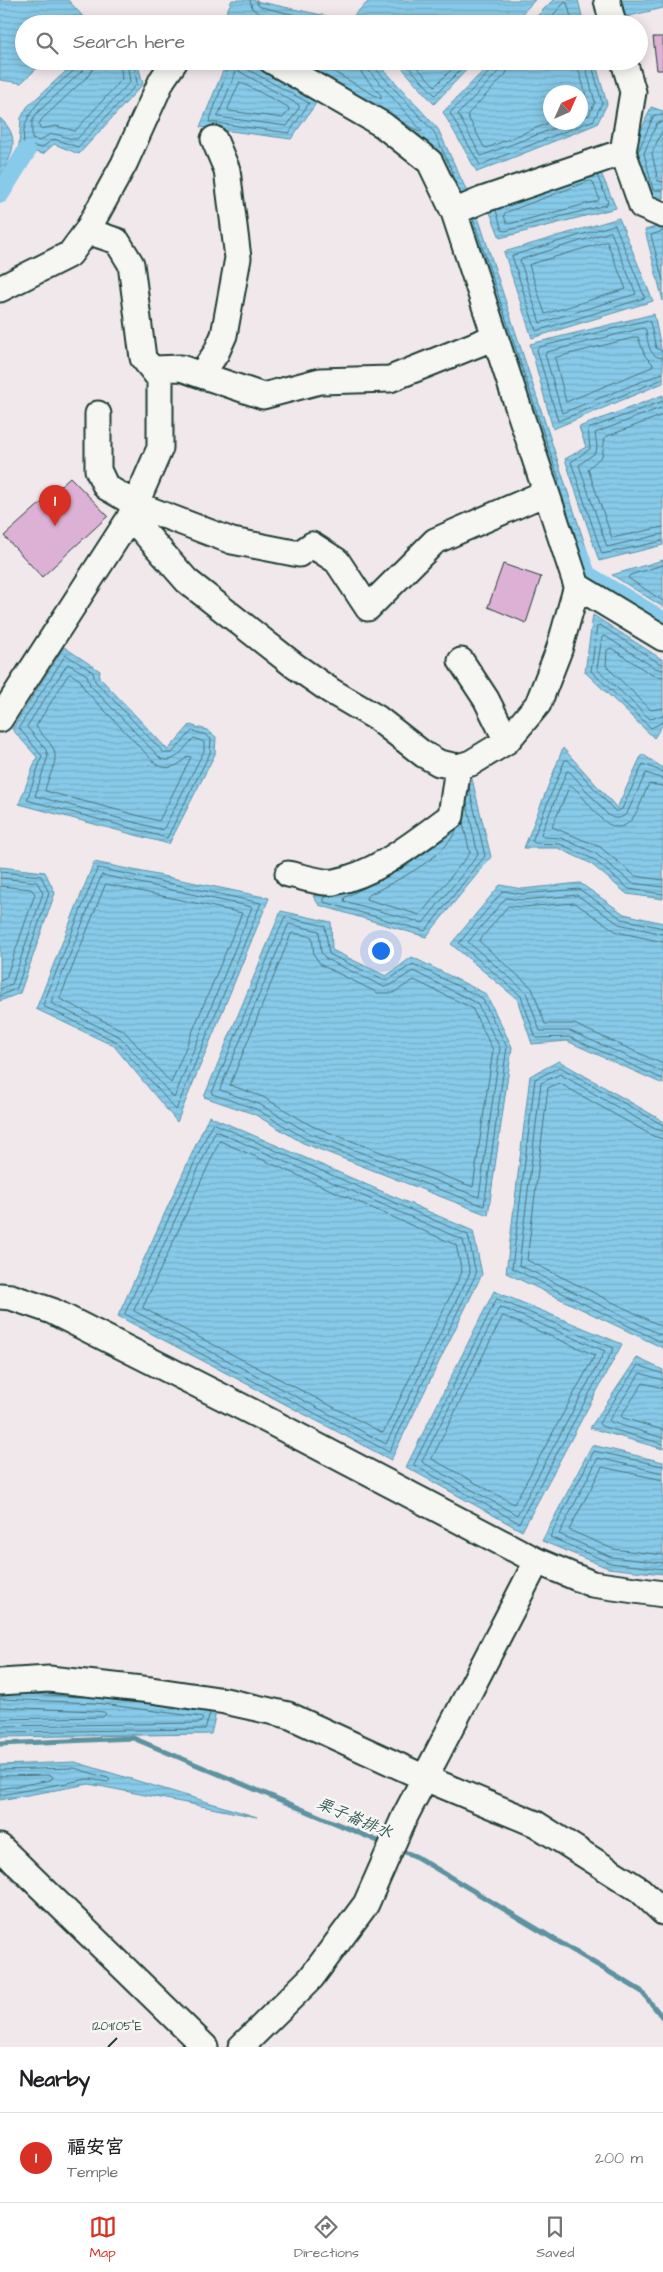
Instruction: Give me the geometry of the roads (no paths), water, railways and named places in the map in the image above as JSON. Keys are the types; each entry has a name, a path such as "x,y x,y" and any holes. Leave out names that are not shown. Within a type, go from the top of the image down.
{"street":[{"path":"607,0 611,15"},
{"path":"0,289 70,254 124,164 162,80 169,70"},
{"path":"133,512 136,523 187,581 295,666 331,691 377,718 423,754 439,763 458,767 471,763 507,741 538,704 559,650 577,586 495,337 467,206 430,162 383,126 287,70"},
{"path":"627,70 633,92 623,152 642,206 663,215"},
{"path":"201,375 224,335 238,258 227,170 214,139"},
{"path":"467,206 623,152"},
{"path":"0,719 133,512 160,448 160,379 143,358 131,264 117,241 86,230"},
{"path":"154,370 166,371 181,368 263,396 320,381 390,379 495,337"},
{"path":"98,414 98,470 106,487 133,512 232,541 299,554 312,545 337,560 368,608 435,541 545,493"},
{"path":"577,586 663,638"},
{"path":"462,661 486,699 507,741"},
{"path":"288,874 332,882 370,870 404,849 451,816 458,767"},
{"path":"0,1296 11,1297 52,1311 252,1412 537,1561 592,1584 663,1594"},
{"path":"241,2047 311,1978 366,1904 404,1818 537,1561"},
{"path":"0,1682 49,1679 225,1701 288,1715 426,1778 536,1824 640,1890 663,1912"},
{"path":"0,1847 205,2047"}],"water":[{"path":"0,0 68,0 82,15 15,15 15,70 35,70 21,83 0,80"},
{"path":"232,0 251,0 322,15 225,15"},
{"path":"370,0 535,0 521,15 354,15"},
{"path":"553,0 578,0 582,15 538,15"},
{"path":"621,0 663,0 663,8 633,15 625,15"},
{"path":"67,70 139,70 143,84 79,154 54,144 43,154 32,151 16,176 10,172 19,145 21,118 27,107"},
{"path":"223,70 260,70 317,102 291,139 200,127"},
{"path":"292,70 384,70 438,129 476,211 592,566 580,575 446,180"},
{"path":"404,70 466,70 434,104"},
{"path":"484,70 598,70 607,104 597,124 588,128 588,85 543,85 543,130 582,130 477,172 443,112"},
{"path":"651,107 663,111 663,200 645,206 632,152"},
{"path":"0,118 7,125 11,133 13,147 0,177"},
{"path":"598,166 616,208 500,238 488,207"},
{"path":"619,218 653,301 532,338 504,252"},
{"path":"663,225 663,301 645,230"},
{"path":"654,314 663,358 663,383 553,429 530,344"},
{"path":"663,395 663,545 599,561 565,459 586,447 579,427"},
{"path":"663,560 663,607 612,575"},
{"path":"593,615 663,660 663,724 654,738 585,672"},
{"path":"64,647 100,671 99,677 168,750 190,725 207,730 216,737 215,754 169,844 19,804 37,757 12,729"},
{"path":"563,748 617,808 642,754 663,768 663,899 627,894 590,863 558,848 524,848"},
{"path":"461,775 471,775 491,857 426,937 319,905 313,896 349,884 438,824"},
{"path":"94,862 269,898 177,1122 114,1046 36,1009"},
{"path":"0,867 45,872 55,893 20,993 0,1001"},
{"path":"580,883 624,914 663,923 663,1084 567,1041 532,1044 517,999 451,944 500,885 522,889"},
{"path":"281,911 331,922 332,950 386,976 412,957 486,994 512,1047 488,1215 303,1143 254,1114 204,1097"},
{"path":"559,1061 663,1121 663,1348 506,1273 530,1076"},
{"path":"209,1116 473,1231 482,1274 391,1460 118,1316"},
{"path":"494,1291 622,1344 522,1531 406,1467"},
{"path":"637,1358 663,1370 663,1449 590,1428"},
{"path":"592,1445 663,1462 663,1574 608,1568 542,1541"},
{"path":"0,1688 95,1692 217,1708 211,1734 0,1737"},
{"path":"75,1762 257,1817 89,1784 0,1800 0,1765"}],"waterway":[{"path":"0,194 26,152"},
{"path":"577,550 587,575 663,621"},
{"name":"栗子崙排水","path":"0,1744 133,1738 385,1844"},
{"name":"栗子崙排水","path":"397,1849 415,1856 641,1991 663,2018"}],"place":[{"name":"福安宮","path":"55,526"}]}
